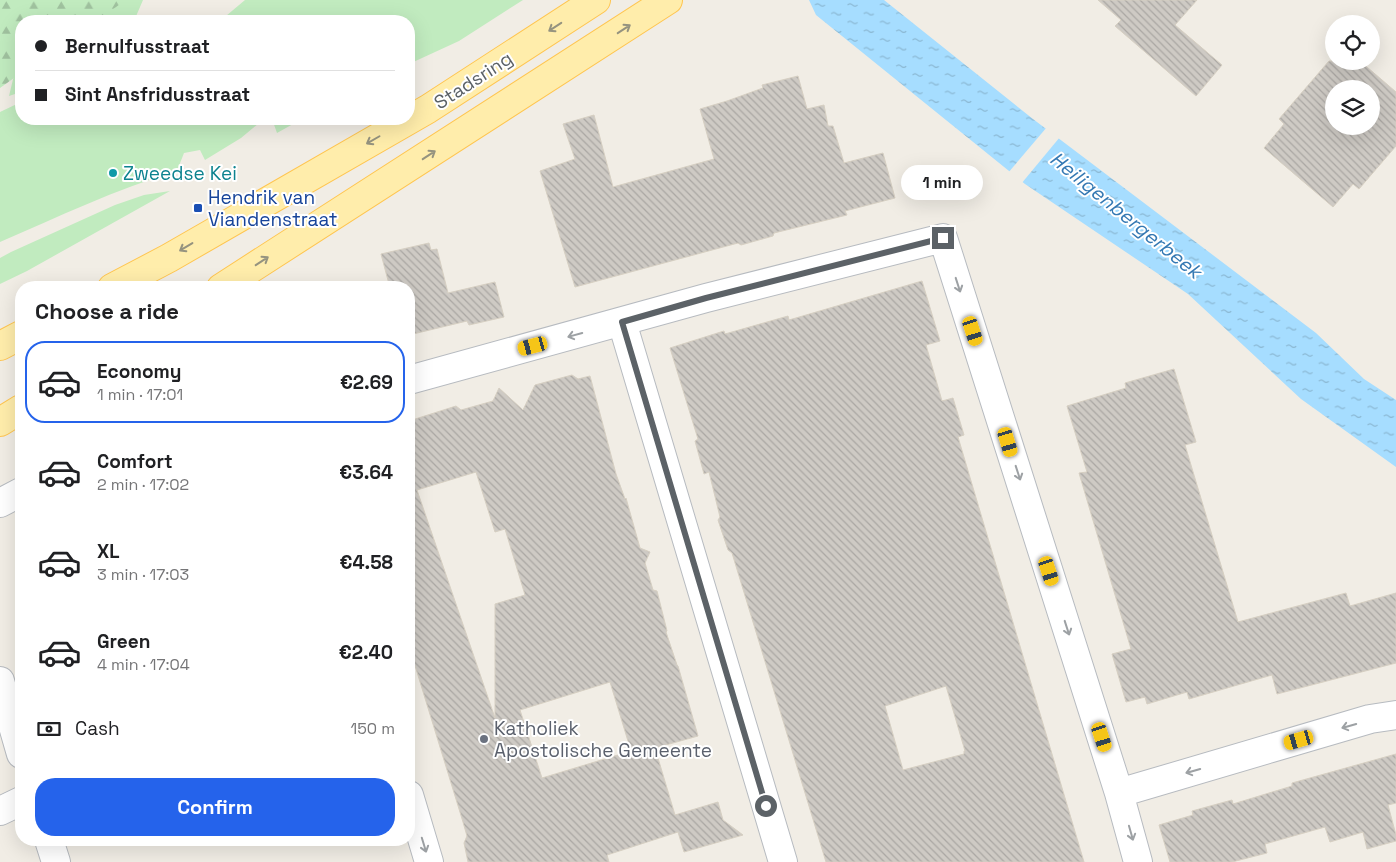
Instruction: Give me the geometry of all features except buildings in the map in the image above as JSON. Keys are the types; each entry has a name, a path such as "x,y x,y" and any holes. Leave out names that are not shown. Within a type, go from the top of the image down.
{"main road":[{"name":"Stadsring","path":"415,116 596,0"},
{"name":"Stadsring","path":"235,281 668,0"},
{"name":"Stadsring","path":"125,281 400,125"},
{"path":"0,346 15,338"},
{"path":"0,422 15,413"}],"street":[{"path":"415,378 706,298 943,238 1119,793 1138,862"},
{"path":"622,322 783,862"},
{"path":"0,503 15,495"},
{"path":"0,682 15,733"},
{"path":"1119,793 1370,719 1396,715"},
{"path":"0,811 15,805"},
{"path":"415,815 429,862"},
{"path":"50,846 56,862"}],"green space":[{"path":"0,0 126,0 105,15 15,15 15,77 0,88"},
{"path":"106,0 143,0 137,15 95,15"},
{"path":"245,0 523,0 459,41 415,61 415,15 227,15"},
{"path":"15,71 15,94 9,96"},
{"path":"15,105 15,125 257,125 241,138 205,160 200,150 184,153 177,171 109,195 0,242 0,112"},
{"path":"274,125 291,125 277,133"},
{"path":"170,191 27,271 0,284 0,258 115,205 144,195"}],"water":[{"name":"Heiligenbergerbeek","path":"809,0 884,0 1033,119 1316,333 1364,379 1396,400 1396,467 1301,399 1188,294 1025,184 816,15"}],"pier":[{"path":"1047,127 1060,137 1021,184 1008,173"}],"place":[{"name":"Zweedse Kei","path":"113,173"},
{"name":"Hendrik van Viandenstraat","path":"198,208"},
{"name":"Katholiek Apostolische Gemeente","path":"484,739"}],"route":[{"path":"766,806 622,322 706,298 943,238"}]}
